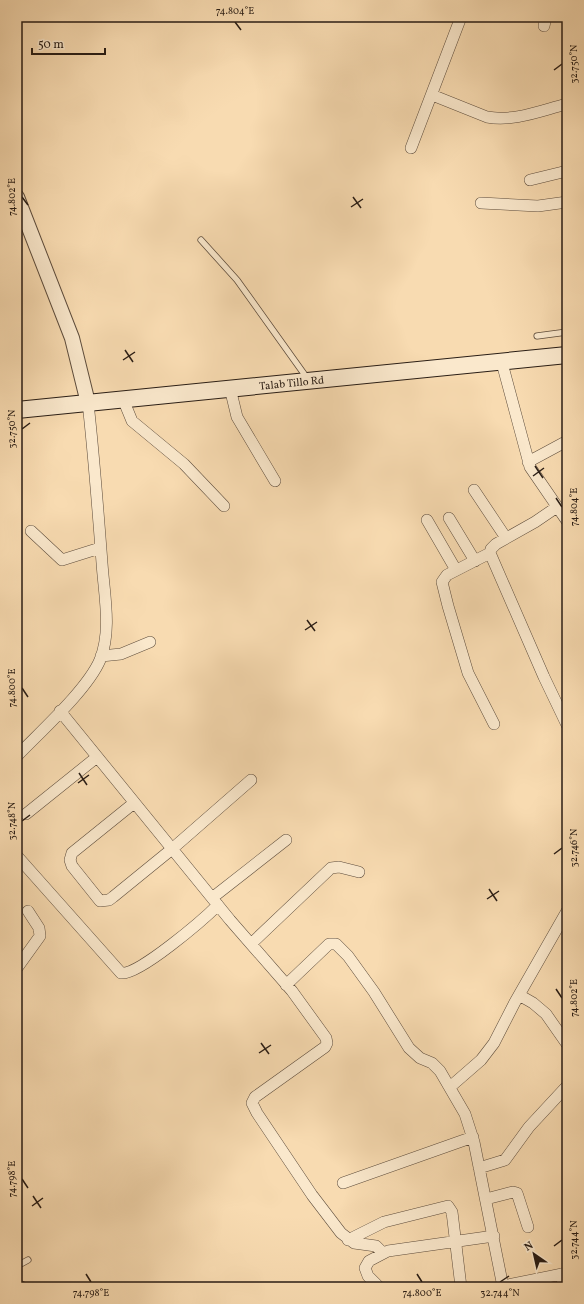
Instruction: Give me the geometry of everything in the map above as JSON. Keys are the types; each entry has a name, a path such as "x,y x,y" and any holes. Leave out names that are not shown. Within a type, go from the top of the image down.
{"main road":[{"name":"Talab Tillo Rd","path":"17,410 308,380 502,363 567,355"}],"street":[{"path":"411,148 461,17"},
{"path":"432,95 488,117 497,118 520,116 567,104"},
{"path":"530,180 567,171"},
{"path":"17,197 70,332 88,403 106,621 106,656"},
{"path":"481,203 530,206 567,202"},
{"path":"502,363 528,462 535,475 567,521"},
{"path":"230,388 237,417 275,481"},
{"path":"123,399 132,421 184,464 224,506"},
{"path":"528,462 567,441"},
{"path":"474,490 506,538"},
{"path":"557,507 492,546 490,553 544,678 567,725"},
{"path":"449,518 475,561"},
{"path":"426,520 456,570"},
{"path":"31,531 62,560 100,548"},
{"path":"490,553 444,577 443,586 468,673 494,724"},
{"path":"17,756 60,712 106,656 126,652 150,642"},
{"path":"60,712 215,902 286,984 315,1022 327,1043 325,1047 255,1097 252,1103 256,1113 312,1195 348,1240 354,1243 374,1244 383,1253"},
{"path":"26,814 96,757"},
{"path":"134,803 72,853 70,860 72,866 100,901 109,900 172,849 251,780"},
{"path":"17,856 121,973 132,971 180,938 215,902 286,840"},
{"path":"251,944 329,870 336,867 359,872"},
{"path":"17,968 40,936 39,928 28,911"},
{"path":"450,1087 488,1052 567,911"},
{"path":"286,984 329,944 336,944 351,960 374,992 408,1048 414,1054 436,1066 465,1114 473,1137 503,1287 564,1274 564,1287"},
{"path":"519,995 542,1010 567,1044"},
{"path":"479,1168 505,1160 529,1127 567,1086"},
{"path":"343,1183 473,1137"},
{"path":"486,1199 513,1192 517,1193 528,1227"},
{"path":"348,1240 368,1229 402,1216 448,1206 452,1212 461,1287"},
{"path":"379,1287 368,1276 365,1268 369,1261 383,1253 400,1248 494,1236"}],"lane":[{"path":"202,240 236,280 308,380"},
{"path":"537,336 567,332"},
{"path":"17,1266 28,1260"},
{"path":"17,1282 27,1287"}]}
